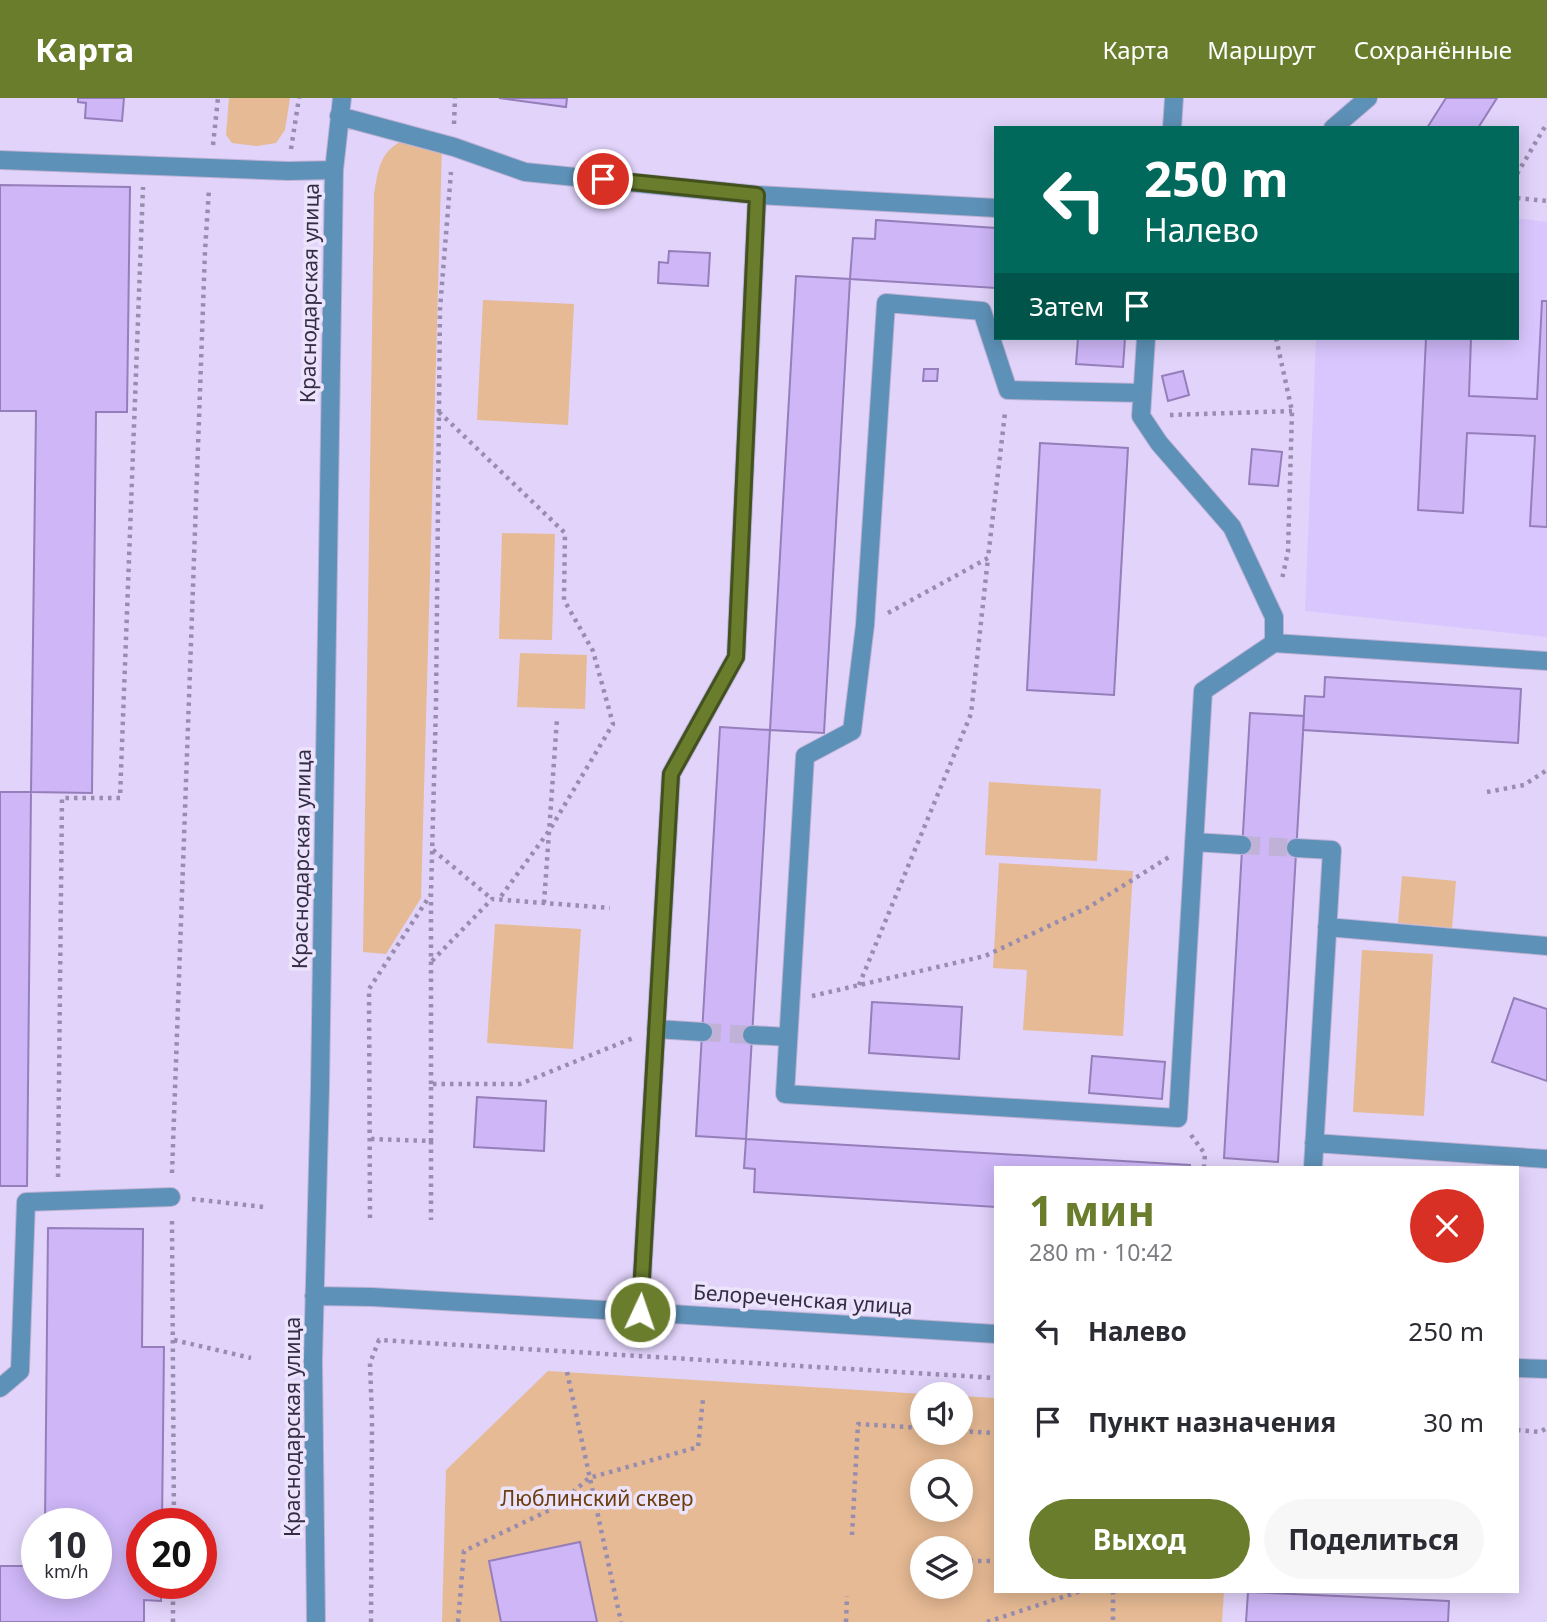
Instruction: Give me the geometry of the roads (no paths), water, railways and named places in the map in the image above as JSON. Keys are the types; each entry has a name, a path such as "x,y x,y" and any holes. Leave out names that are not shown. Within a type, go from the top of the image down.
{"street":[{"path":"1171,126 1174,98"},
{"path":"1335,126 1368,98"},
{"path":"340,107 525,172 757,195 994,208"},
{"name":"Краснодарская улица","path":"316,1622 314,1296 320,1087 334,170 340,107"},
{"path":"0,160 288,171 334,170"},
{"path":"640,1312 671,774 736,657 757,195"},
{"path":"1142,393 1008,390 982,311 886,303 865,625 852,731 805,756 785,1094 1178,1118 1203,691 1274,643 1547,661"},
{"path":"1146,340 1141,416 1159,443 1232,527 1273,617 1274,643"},
{"path":"1194,842 1242,845"},
{"path":"1296,848 1332,850 1313,1166"},
{"path":"1327,927 1547,946"},
{"path":"656,1029 703,1031"},
{"path":"752,1034 788,1037"},
{"path":"1314,1143 1547,1159"},
{"path":"0,1388 20,1371 26,1202 172,1197"},
{"name":"Белореченская улица","path":"314,1296 372,1297 994,1334"},
{"path":"1519,1367 1547,1369"}],"tunnel":[{"path":"1242,845 1296,848"},
{"path":"703,1032 752,1035"}],"park label":[{"name":"Люблинский сквер","path":"597,1498"}]}
